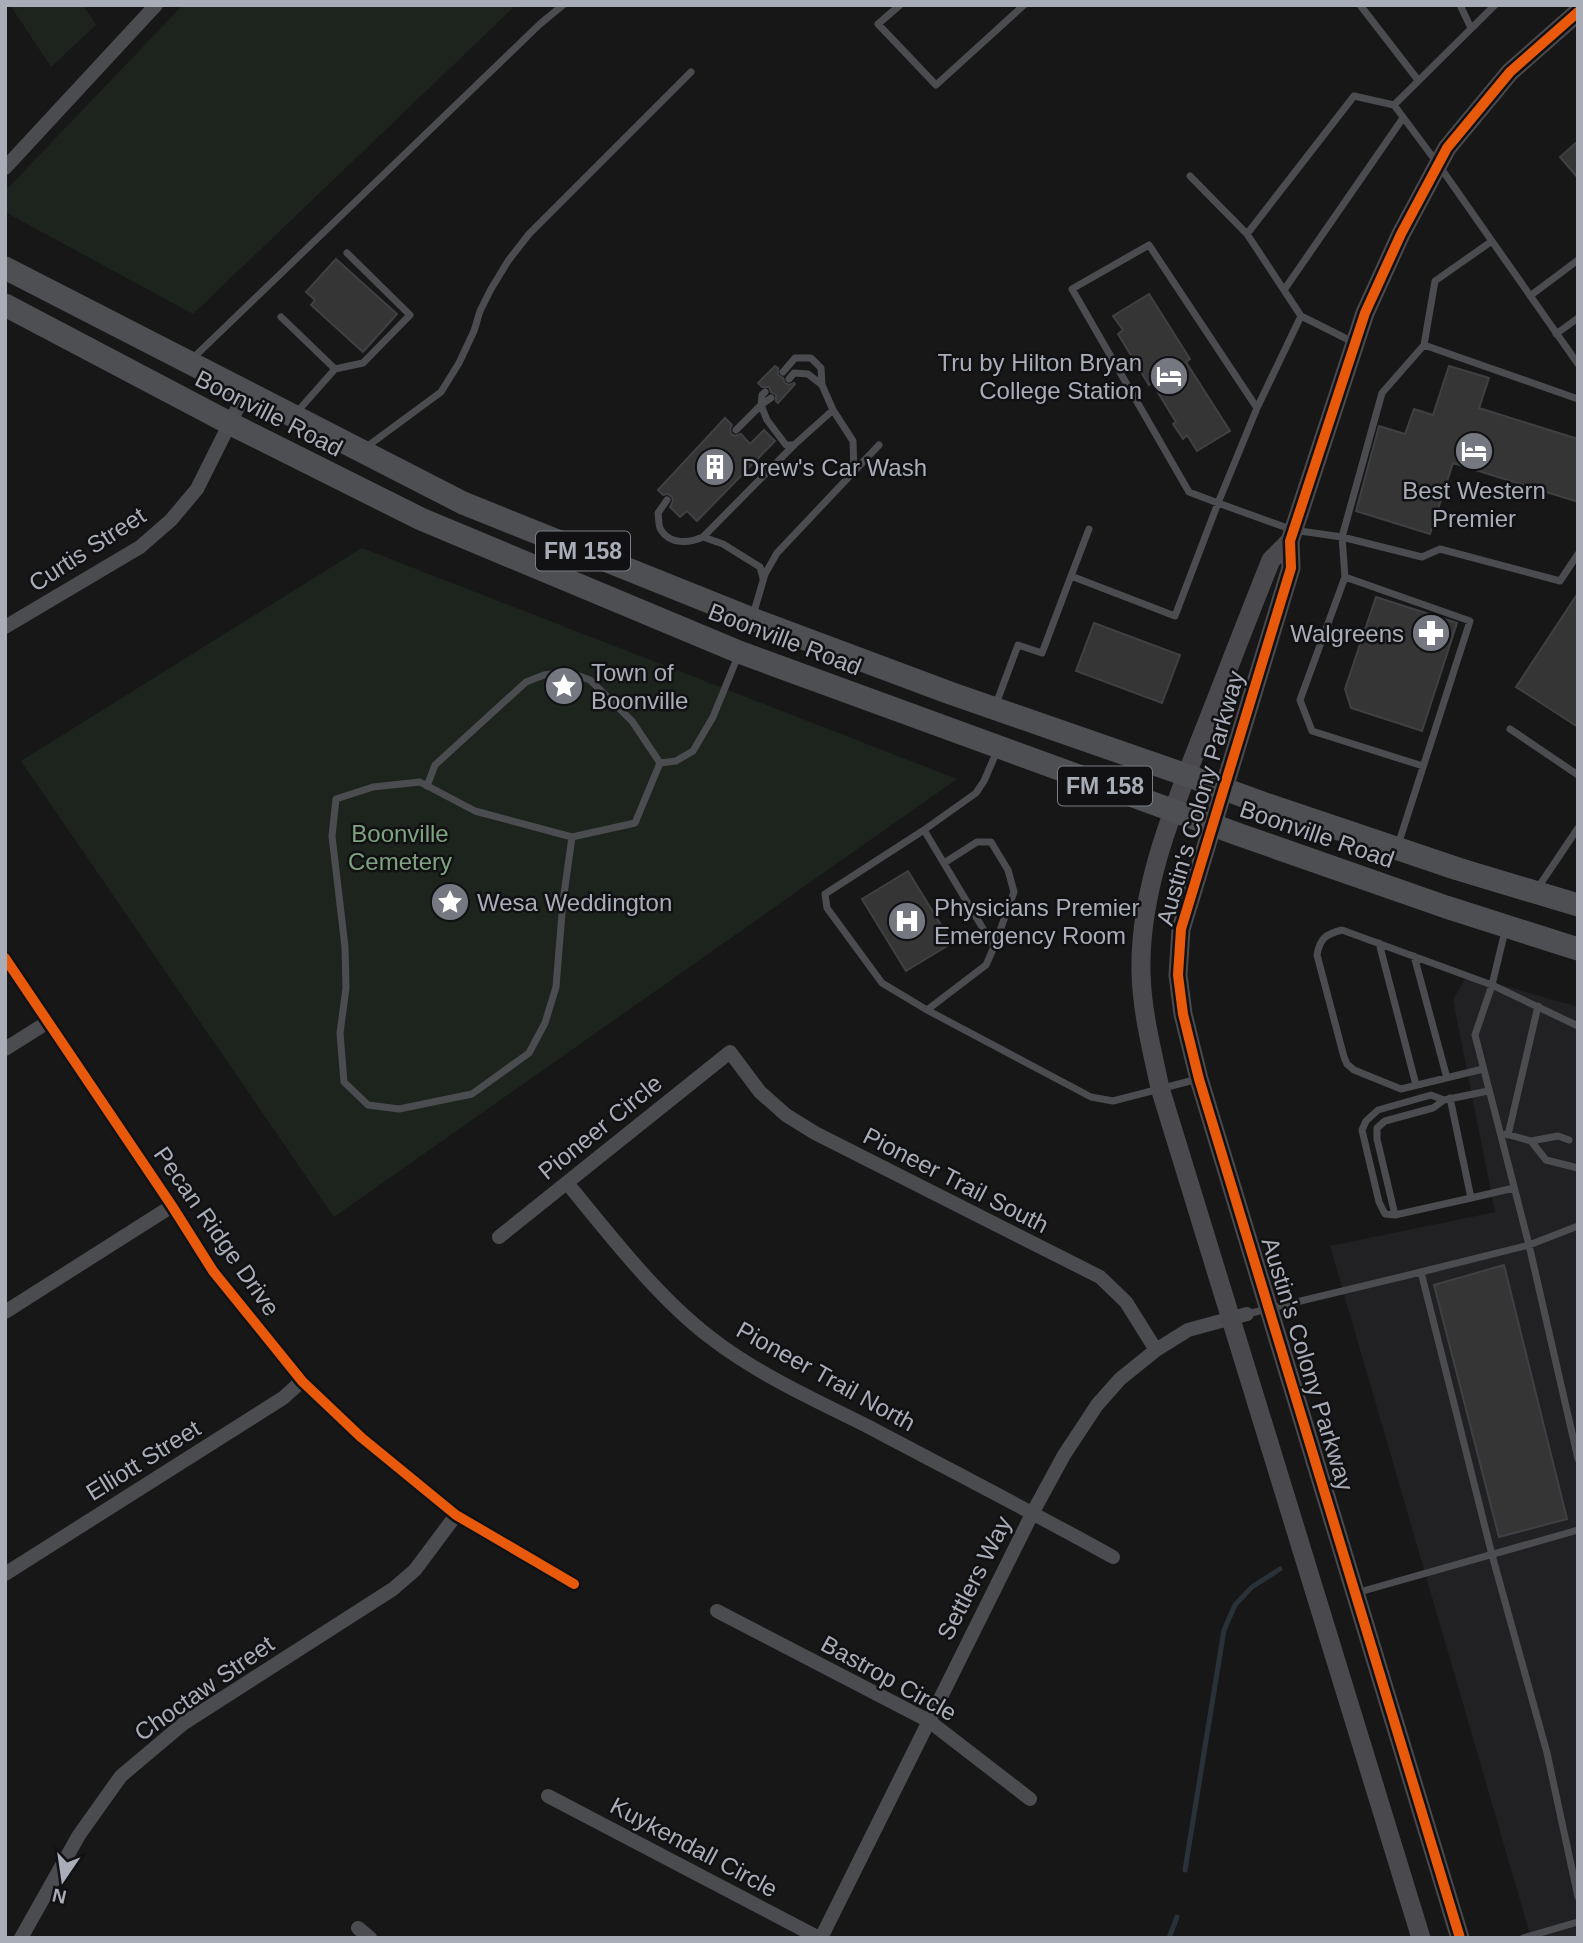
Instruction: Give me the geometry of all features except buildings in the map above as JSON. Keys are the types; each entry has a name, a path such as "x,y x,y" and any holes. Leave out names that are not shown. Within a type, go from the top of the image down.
{"main road":[{"name":"Boonville Road","path":"5,268 463,503 752,620 994,709 1397,849 1578,905"},
{"name":"Boonville Road","path":"5,305 231,424 421,519 739,652 1211,825 1446,908 1576,950"},
{"path":"739,652 752,620"}],"street":[{"path":"5,168 156,5"},
{"name":"Austin's Colony Parkway","path":"1460,1938 1199,1079 1178,975 1181,929 1291,568 1292,535 1366,313 1401,234 1447,148 1510,72 1578,12"},
{"name":"Curtis Street","path":"5,627 141,547 171,520 197,489 246,391"},
{"name":"Austin's Colony Parkway","path":"1292,535 1271,559 1186,775 1155,867 1142,937 1142,1003 1160,1088 1239,1316 1311,1583 1421,1938"},
{"name":"Pecan Ridge Drive","path":"5,958 172,1206 213,1272 302,1381 362,1438 456,1515 574,1584"},
{"path":"5,1049 48,1022"},
{"name":"Pioneer Circle","path":"499,1237 730,1052"},
{"name":"Pioneer Trail South","path":"730,1052 760,1092 786,1115 815,1133 1100,1277 1126,1303 1156,1349"},
{"name":"Pioneer Trail North","path":"567,1182 668,1300 711,1338 760,1371 1033,1512 1113,1557"},
{"path":"5,1312 172,1206"},
{"name":"Settlers Way","path":"820,1938 1033,1512 1064,1455 1097,1405 1119,1379 1156,1349 1188,1330 1239,1316"},
{"name":"Elliott Street","path":"5,1574 283,1398 302,1381"},
{"name":"Choctaw Street","path":"21,1938 79,1835 121,1776 184,1723 393,1589 415,1570 456,1515"},
{"name":"Bastrop Circle","path":"717,1611 929,1721 1030,1800"},
{"name":"Kuykendall Circle","path":"548,1796 820,1938"},
{"path":"358,1928 370,1938"}],"lane":[{"path":"189,362 540,24 563,5"},
{"path":"900,5 878,24 936,85 1024,5"},
{"path":"1360,5 1418,80"},
{"path":"1460,5 1471,28"},
{"path":"1394,105 1494,5"},
{"path":"361,450 441,392 459,363 480,312 508,261 529,234 691,72"},
{"path":"1247,234 1354,96 1394,105 1578,364"},
{"path":"1284,290 1403,118"},
{"path":"1190,176 1247,234 1301,316 1356,343"},
{"path":"1423,766 1312,731 1300,700 1345,577 1342,537 1382,393 1424,345 1435,281 1492,241"},
{"path":"1257,408 1149,245 1072,289 1189,492 1292,535 1342,537 1422,557 1440,549 1560,581 1578,554"},
{"path":"294,415 335,369 363,363 410,316 347,253"},
{"path":"1530,296 1578,260"},
{"path":"1071,576 1175,616 1257,408 1301,316"},
{"path":"281,317 335,369"},
{"path":"1556,334 1578,318"},
{"path":"1424,345 1578,400"},
{"path":"783,372 795,358 811,358 821,368 822,384 833,410 853,441 854,472"},
{"path":"789,379 794,373 808,374 822,384"},
{"path":"736,430 768,395"},
{"path":"761,405 767,420 786,445 794,445"},
{"path":"667,500 658,513 660,529 670,539 690,543 703,537 794,445 833,410"},
{"path":"752,620 764,580 777,554 879,445"},
{"path":"994,709 1018,645 1042,653 1089,529"},
{"path":"703,537 723,544 760,567 764,580"},
{"path":"1345,577 1469,621 1397,849"},
{"path":"660,763 676,761 693,751 713,717 739,652"},
{"path":"427,786 435,765 526,682 544,675 568,672 590,680 632,721 660,763"},
{"path":"1510,729 1578,775"},
{"path":"998,747 976,793 825,894 827,908 882,983 927,1010 1091,1097 1113,1101 1199,1079"},
{"path":"572,836 563,901 556,987 545,1023 529,1053 472,1094 398,1109 368,1105 344,1082 340,1033 346,988 345,947 332,836 336,799 373,787 420,782 475,811 572,836 635,823 660,763"},
{"path":"1535,893 1578,828"},
{"path":"924,830 994,947"},
{"path":"927,1010 986,965 1014,892 1008,870 992,842 977,842 944,863"},
{"path":"1506,927 1492,985 1475,1035 1529,1245 1578,1459"},
{"path":"1483,1069 1401,1089 1354,1070 1347,1064 1317,956 1322,940 1328,933 1342,930 1492,985 1578,1026"},
{"path":"1379,943 1416,1086"},
{"path":"1414,956 1447,1078"},
{"path":"1508,1135 1538,1006"},
{"path":"1395,1215 1377,1139 1377,1128 1385,1121 1433,1108 1447,1099 1488,1091"},
{"path":"1447,1099 1432,1095 1405,1102 1378,1110 1366,1121 1362,1130 1363,1138 1378,1202 1385,1214 1395,1215 1514,1188"},
{"path":"1447,1099 1471,1198"},
{"path":"1499,1132 1531,1141 1558,1136 1569,1140"},
{"path":"1531,1141 1546,1160 1578,1168"},
{"path":"1239,1316 1529,1245 1578,1227"},
{"path":"1421,1272 1492,1555 1547,1753 1578,1897"},
{"path":"1356,1594 1578,1530"},
{"path":"1524,1938 1578,1922"}],"shaded area":[{"path":"1467,975 1578,1007 1578,1938 1531,1938 1330,1246 1495,1212 1453,1000"}],"green space":[{"path":"10,5 83,5 96,25 51,67"},
{"path":"183,5 516,5 193,314 5,212 5,191"},
{"name":"Boonville Cemetery","path":"362,548 957,779 334,1217 21,761"}],"waterway":[{"path":"1185,1870 1224,1630 1235,1605 1252,1587 1280,1569"},
{"path":"1169,1938 1177,1917"}],"cycle path":[{"path":"1460,1938 1199,1079 1183,1014 1178,975 1181,929 1291,568 1290,541 1365,313 1401,234 1447,148 1510,72 1578,12"},
{"path":"5,958 213,1271 302,1381 362,1438 456,1515 574,1584"}],"place":[{"name":"Tru by Hilton Bryan College Station","path":"1169,376"},
{"name":"Best Western Premier","path":"1474,451"},
{"name":"Drew's Car Wash","path":"715,467"},
{"name":"Walgreens","path":"1431,633"},
{"name":"Town of Boonville","path":"564,686"},
{"name":"Wesa Weddington","path":"450,902"},
{"name":"Physicians Premier Emergency Room","path":"907,921"}]}
